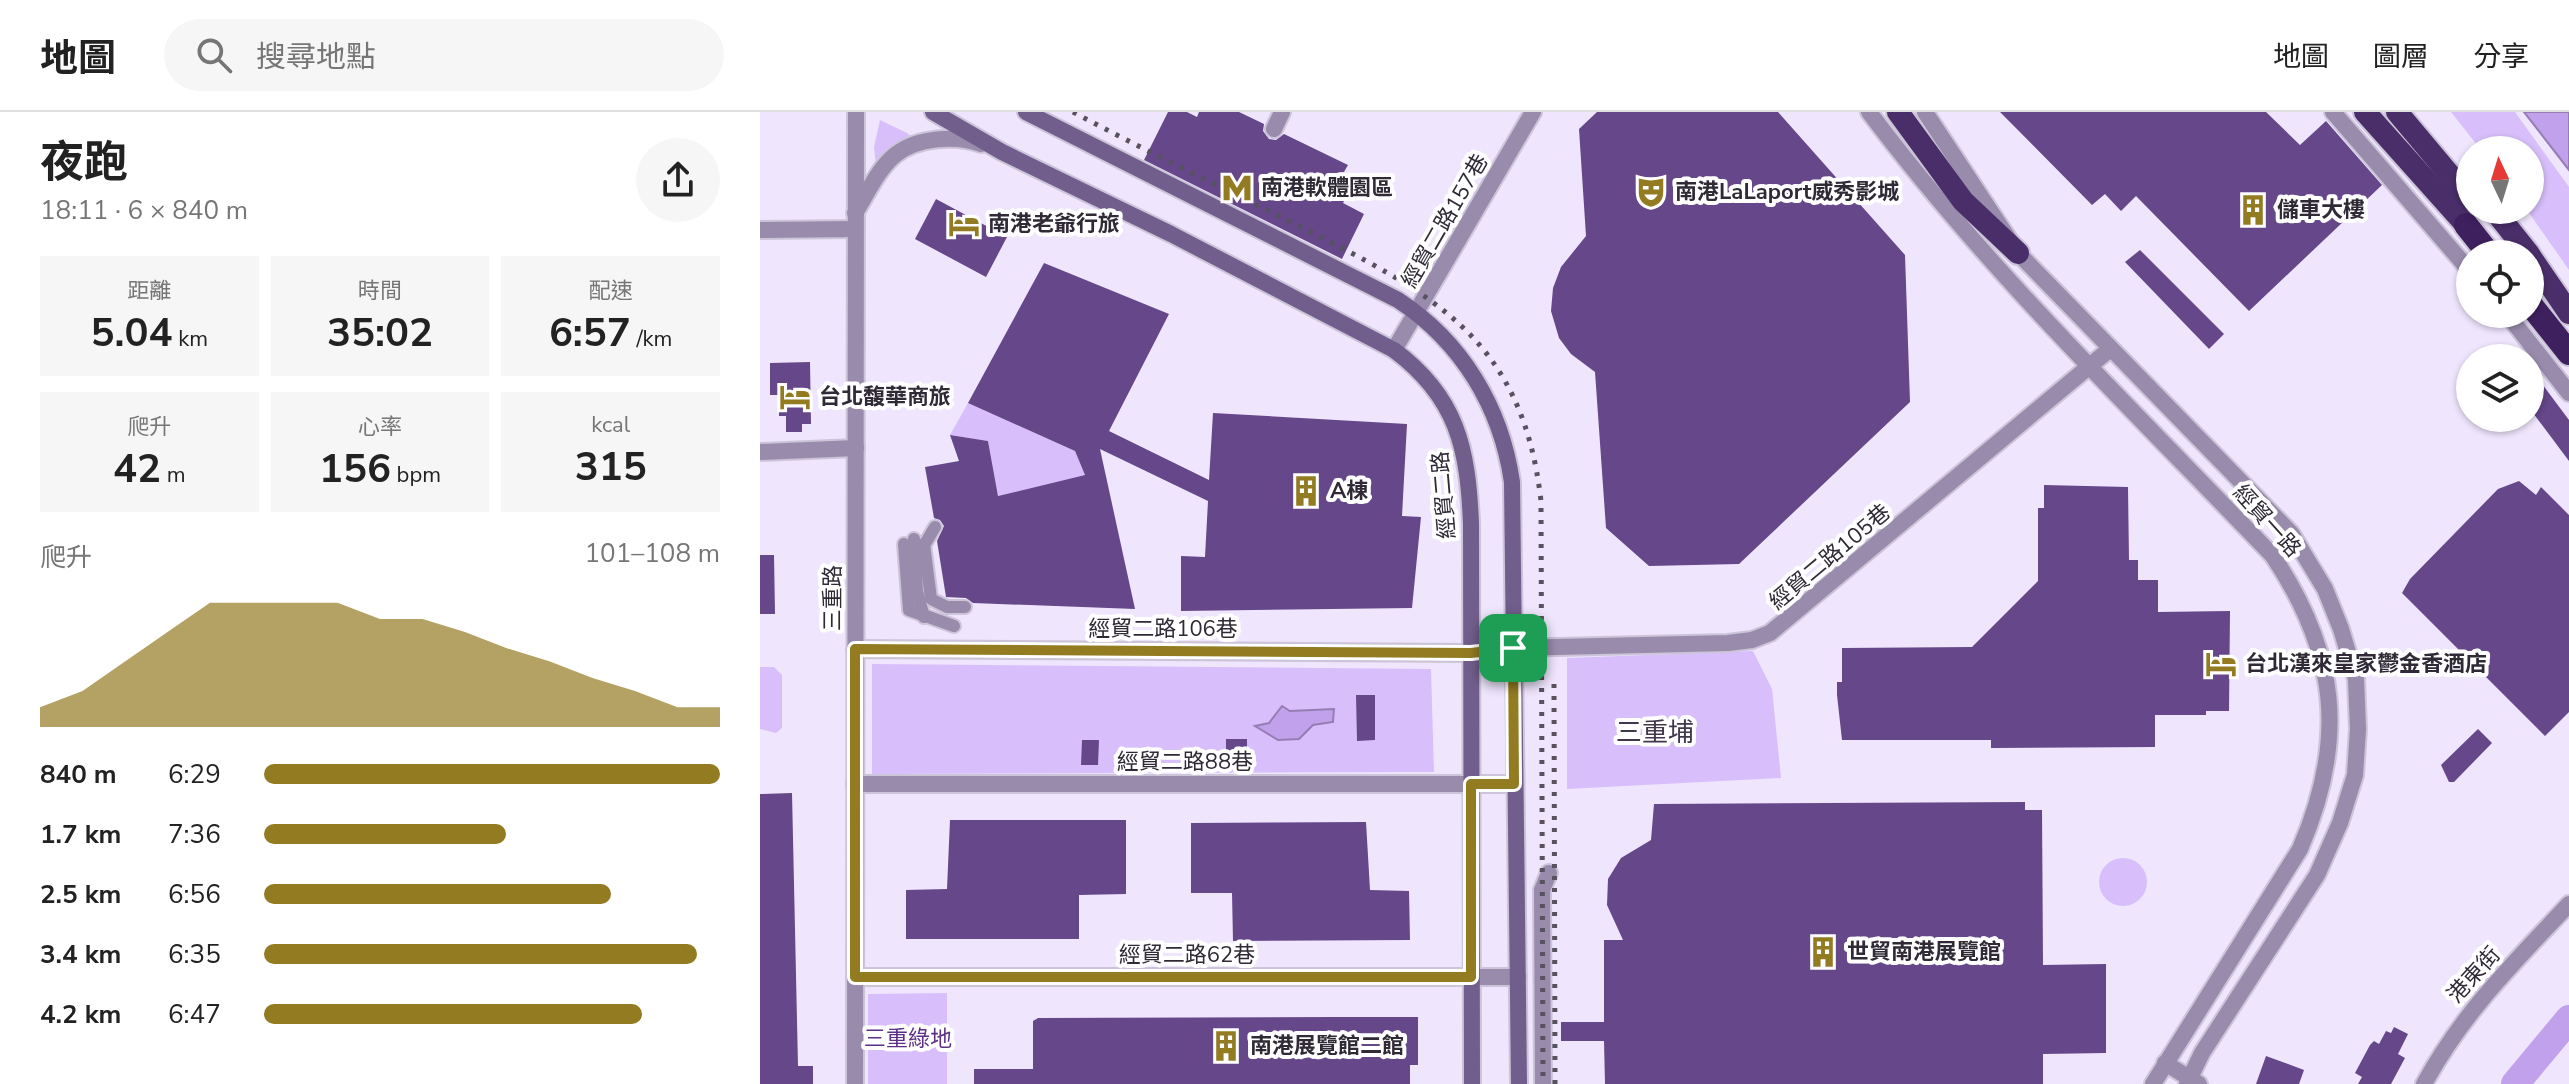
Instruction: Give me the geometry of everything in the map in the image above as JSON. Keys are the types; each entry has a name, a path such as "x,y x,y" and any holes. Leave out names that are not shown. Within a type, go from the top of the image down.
{"highway":[{"path":"1898,112 1963,201 2018,253"},
{"path":"2365,112 2456,202"},
{"path":"2384,112 2456,197"},
{"path":"2397,112 2456,182"},
{"path":"2416,112 2456,162"},
{"path":"2479,224 2497,240"},
{"path":"2505,224 2517,240"},
{"path":"2544,277 2567,310"},
{"path":"2544,289 2567,310"},
{"path":"2544,322 2569,353"}],"main road":[{"name":"經貿二路","path":"933,112 1002,152 1171,234 1394,350 1424,373 1456,424 1463,444 1470,511 1472,1084"},
{"path":"1026,112 1233,214 1418,313 1461,354 1497,420 1508,451 1512,482 1519,1084"}],"street":[{"name":"三重路","path":"855,1084 856,112"},
{"path":"1274,129 1282,112"},
{"name":"經貿二路157巷","path":"1394,350 1533,112"},
{"name":"經貿一路","path":"1869,112 1915,174 2091,366 2273,556 2299,595 2314,627 2331,708 2324,781 2318,807 2300,849 2153,1084"},
{"name":"經貿一路","path":"1925,112 2018,253 2291,533 2325,589 2356,679 2355,775 2340,823 2317,875 2192,1082"},
{"path":"2333,112 2456,255"},
{"path":"760,230 855,221 896,154 916,145 965,138 1002,152"},
{"path":"2519,328 2569,393"},
{"name":"經貿二路105巷","path":"1471,653 1513,648 1728,643 1752,640 1770,633 2110,349"},
{"path":"760,452 856,448"},
{"path":"935,527 914,542 907,589 909,610 926,619 954,626"},
{"path":"914,542 915,570 926,619"},
{"path":"914,542 935,600 926,619"},
{"path":"907,589 915,570"},
{"path":"935,600 965,607"},
{"path":"926,619 935,600"},
{"name":"經貿二路106巷","path":"855,649 1471,653"},
{"name":"經貿二路88巷","path":"855,784 1514,784"},
{"path":"1543,1084 1542,890 1549,873"},
{"name":"港東街","path":"2424,1084 2449,1037 2569,904"},
{"name":"經貿二路62巷","path":"855,977 1518,977"},
{"path":"2165,1063 2192,1082"}],"green space":[{"path":"2451,112 2515,112 2532,136 2470,136"},
{"path":"880,120 907,133 920,144 876,166 874,147"},
{"path":"2544,152 2569,187 2569,270 2537,224 2544,224"},
{"path":"968,403 1075,451 1085,475 998,496 988,441 950,435"},
{"path":"1753,651 1772,689 1781,778 1567,789 1567,658"},
{"path":"872,664 1431,669 1434,772 872,774"},
{"path":"760,667 774,667 782,675 782,728 776,733 760,729"},
{"path":"2123,858 2140,865 2147,882 2140,899 2123,906 2106,899 2099,882 2106,865"},
{"name":"三重綠地","path":"947,993 947,1084 868,1084 868,994"}],"shaded area":[{"path":"2524,112 2569,112 2569,170 2544,136"},
{"path":"1282,706 1290,711 1334,709 1333,722 1313,725 1299,739 1278,740 1255,726 1269,723"}],"building":[{"path":"1168,112 1187,112 1197,117 1199,112 1239,112 1264,124 1263,131 1269,139 1276,140 1284,134 1348,165 1344,172 1356,178 1343,203 1364,214 1342,259 1144,160"},
{"path":"1597,112 1778,112 1905,255 1910,402 1739,564 1649,566 1606,528 1595,372 1571,354 1559,338 1551,311 1553,288 1561,267 1586,236 1579,129"},
{"name":"儲車大樓","path":"2000,112 2266,112 2300,145 2326,121 2382,185 2249,311 2136,196 2121,211 2105,194 2092,205"},
{"path":"936,199 1007,237 986,277 915,239"},
{"path":"2140,250 2224,334 2209,349 2125,262"},
{"path":"1044,263 1169,314 1109,431 1209,480 1213,413 1407,424 1402,516 1421,517 1412,608 1181,611 1181,556 1205,557 1208,501 1100,449 1135,609 973,603 966,598 946,597 937,541 944,526 934,518 925,467 959,461 950,435 988,441 998,496 1085,475 1075,451 968,403"},
{"name":"台北馥華商旅","path":"810,362 811,424 802,424 802,432 786,432 786,416 779,416 779,395 770,395 770,363"},
{"path":"2544,387 2569,420 2569,461 2544,428"},
{"path":"2519,481 2536,495 2541,487 2569,515 2569,712 2545,736 2402,593 2410,579 2498,489"},
{"path":"2044,485 2128,487 2129,560 2138,560 2138,580 2158,580 2158,612 2230,611 2229,711 2206,711 2206,715 2155,715 2155,747 1991,748 1991,740 1842,740 1837,682 1842,682 1842,648 1972,647 2038,581 2038,508 2044,508"},
{"path":"760,555 774,555 775,614 760,614"},
{"path":"1356,695 1375,695 1375,740 1357,741"},
{"path":"2478,729 2492,743 2454,782 2449,782 2441,765"},
{"path":"1226,739 1247,739 1247,762 1226,762"},
{"path":"1082,740 1099,740 1098,765 1081,765"},
{"path":"792,793 798,1066 813,1066 813,1084 760,1084 760,794"},
{"name":"世貿南港展覽館","path":"2025,802 2025,810 2042,810 2043,965 2106,964 2106,1053 2043,1054 2043,1084 1605,1084 1604,1041 1561,1041 1561,1022 1604,1022 1604,940 1623,940 1607,905 1608,879 1621,858 1651,840 1654,804"},
{"path":"950,820 1126,820 1126,894 1079,895 1079,939 906,939 906,890 947,889"},
{"path":"1366,822 1370,890 1409,891 1410,940 1233,941 1232,893 1191,893 1191,823"},
{"name":"南港展覽館二館","path":"1418,1017 1418,1065 1410,1065 1410,1084 974,1084 974,1069 1033,1069 1033,1021 1038,1018"},
{"path":"2394,1027 2408,1034 2398,1054 2405,1058 2391,1084 2358,1084 2362,1077 2355,1073 2370,1045 2374,1041 2379,1044 2386,1031 2391,1033"},
{"path":"2266,1056 2304,1070 2299,1084 2256,1084"}],"waterway":[{"path":"2515,1084 2569,1019"}],"railway":[{"path":"1073,112 1344,249 1427,298 1462,326 1490,359 1514,397 1531,444 1541,501 1543,1084"},
{"path":"1554,684 1555,1084"}],"place":[{"name":"南港軟體園區","path":"1237,188"},
{"name":"南港LaLaport威秀影城","path":"1651,192"},
{"name":"儲車大樓","path":"2253,210"},
{"name":"南港老爺行旅","path":"964,224"},
{"name":"台北馥華商旅","path":"795,397"},
{"name":"A棟","path":"1306,491"},
{"name":"台北漢來皇家鬱金香酒店","path":"2221,664"},
{"name":"世貿南港展覽館","path":"1823,952"},
{"name":"南港展覽館二館","path":"1226,1046"}],"district":[{"name":"三重埔","path":"1655,732"}],"route":[{"path":"1513,648 1514,784 1471,784 1471,977 855,977 855,649 1471,653 1513,648"}]}
